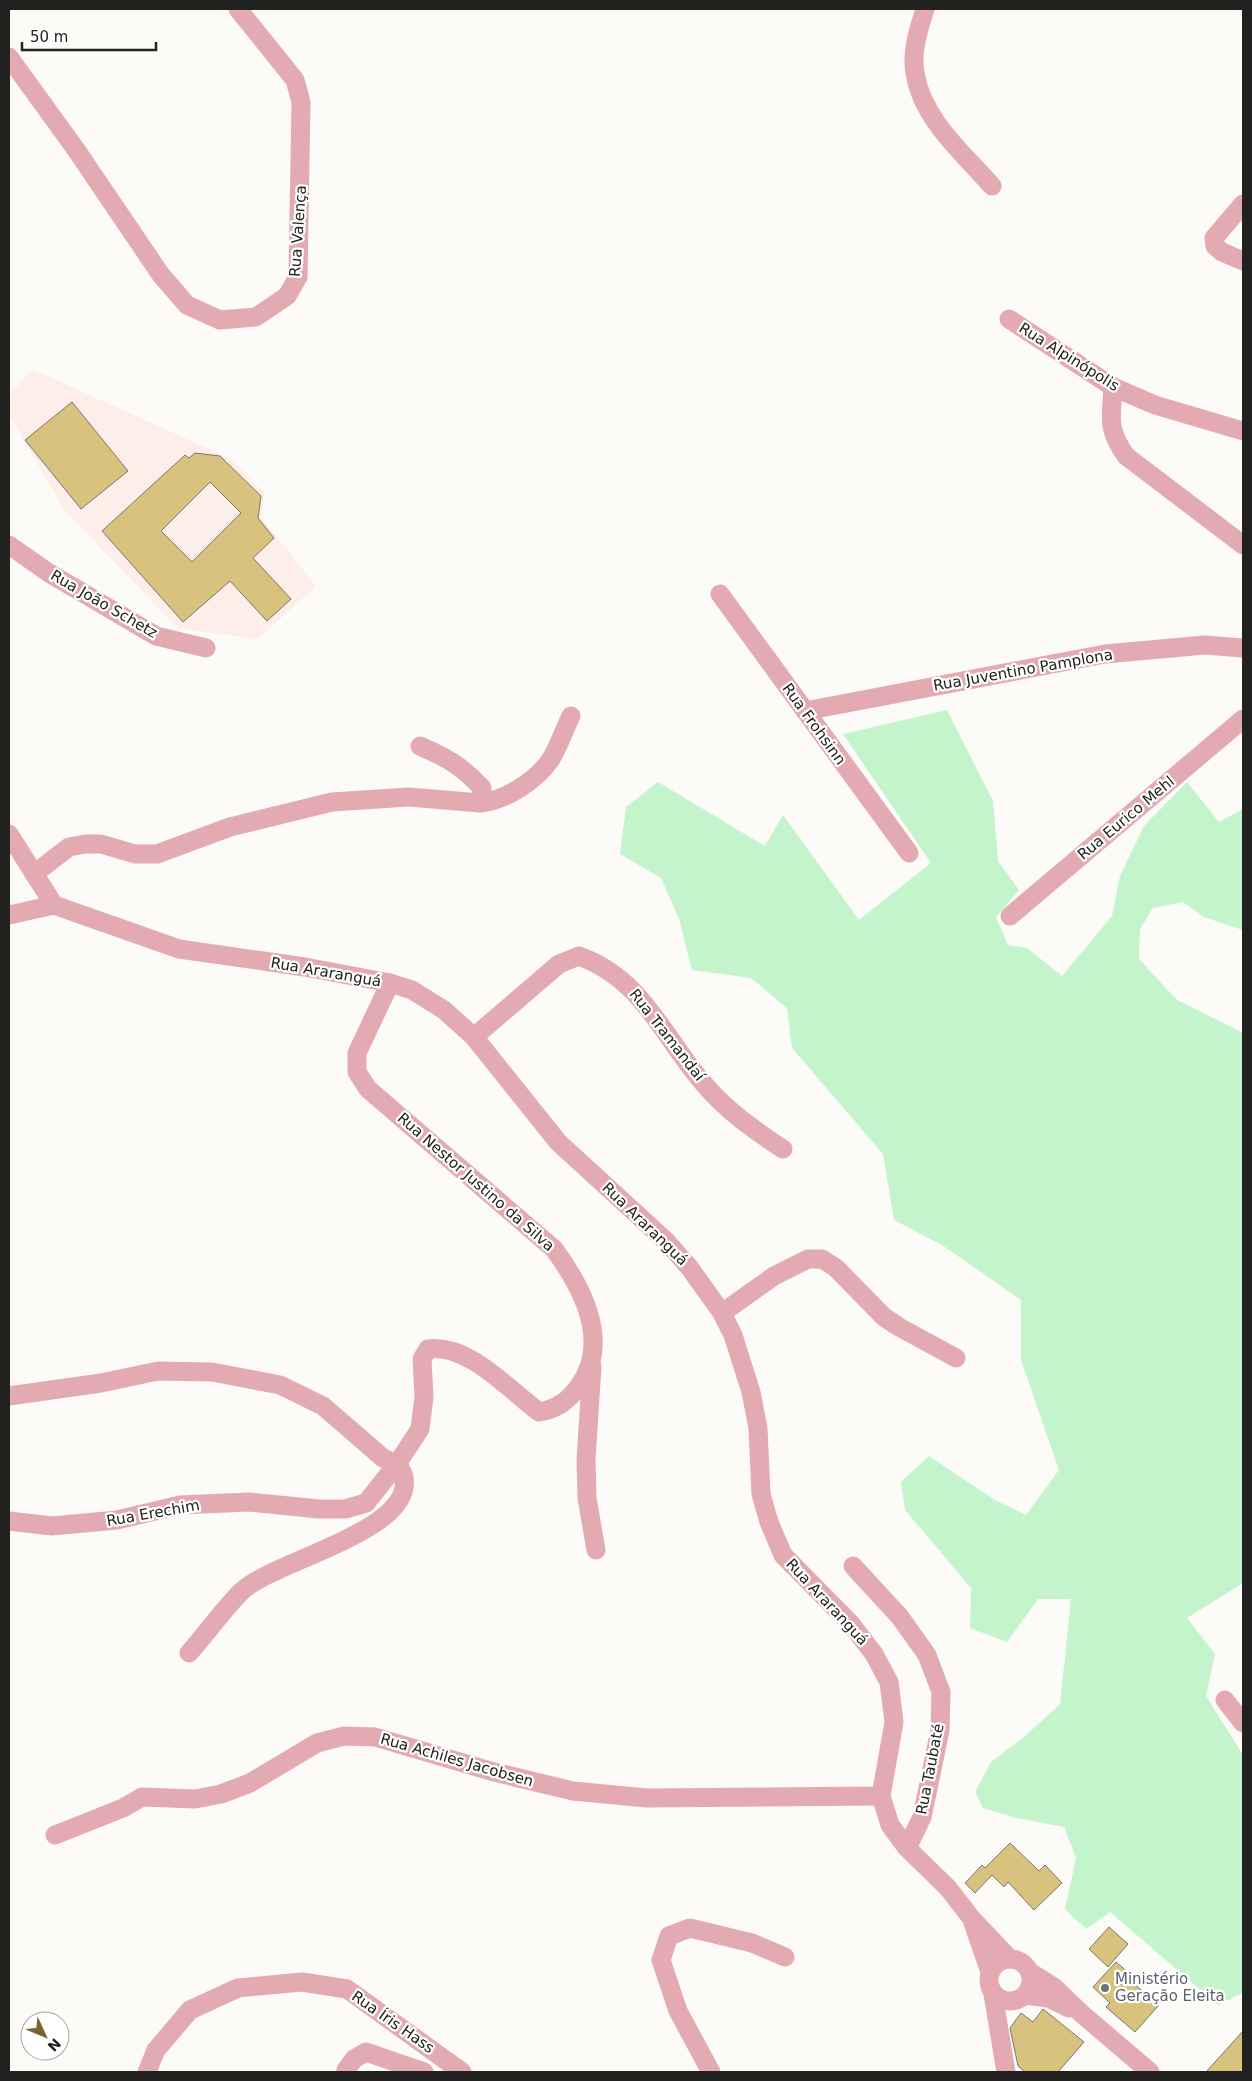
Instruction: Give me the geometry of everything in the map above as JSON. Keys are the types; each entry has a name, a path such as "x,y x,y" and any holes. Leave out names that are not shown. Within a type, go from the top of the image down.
{"street":[{"name":"Rua Valença","path":"9,57 78,151 161,275 187,305 220,320 256,317 287,296 298,277 301,102 295,80 238,9"},
{"path":"925,9 917,37 914,72 924,104 941,129 992,186"},
{"path":"1243,204 1214,238 1215,246 1222,252 1243,261"},
{"name":"Rua Alpinópolis","path":"1009,319 1113,387 1156,405 1243,431"},
{"path":"1113,387 1110,422 1115,439 1126,456 1243,545"},
{"name":"Rua João Schetz","path":"9,545 49,573 156,636 206,648"},
{"name":"Rua Frohsinn","path":"720,594 909,853"},
{"name":"Rua Juventino Pamplona","path":"805,711 1105,654 1205,645 1243,648"},
{"path":"34,874 69,847 101,844 135,854 158,854 230,827 332,802 409,797 480,804 492,802 534,777 551,759 571,716"},
{"name":"Rua Eurico Mehl","path":"1010,916 1243,719"},
{"path":"420,746 448,758 464,769 482,788 480,804"},
{"path":"9,834 54,905 9,916"},
{"name":"Rua Araranguá","path":"54,905 179,949 305,967 390,983 412,990 444,1010 474,1037 558,1142 666,1241 690,1267 722,1313 738,1349 751,1392 758,1428 761,1494 769,1522 783,1555 851,1624 874,1654 889,1682 894,1722 881,1796 890,1825 907,1848 948,1888 972,1919 1010,1959"},
{"name":"Rua Tramandaí","path":"474,1037 559,964 579,956 596,962 618,975 643,1000 704,1083 728,1109 750,1128 783,1149"},
{"name":"Rua Nestor Justino da Silva","path":"390,983 357,1053 357,1072 368,1089 554,1249 571,1272 586,1307 593,1333 593,1355 584,1379 571,1397 553,1410 539,1412 484,1367 440,1347 428,1349 422,1359 424,1397 420,1429 398,1464"},
{"path":"722,1313 774,1276 808,1259 822,1259 836,1268 884,1317 956,1358"},
{"path":"593,1355 586,1460 587,1498 596,1550"},
{"path":"9,1396 101,1383 158,1371 212,1372 280,1385 323,1406 383,1458 398,1464 404,1476 404,1491 394,1507 377,1524 355,1536 279,1568 244,1590 188,1653"},
{"name":"Rua Erechim","path":"9,1521 52,1526 118,1520 180,1505 249,1502 282,1507 345,1509 366,1503 398,1464"},
{"name":"Rua Taubaté","path":"852,1566 900,1616 927,1655 941,1692 940,1730 922,1817 907,1848"},
{"path":"1225,1700 1243,1723"},
{"name":"Rua Achiles Jacobsen","path":"55,1835 123,1808 142,1797 195,1800 221,1794 250,1783 316,1743 344,1736 375,1737 494,1772 573,1791 647,1798 881,1796"},
{"name":"Rua Araranguá","path":"972,1919 990,1972"},
{"path":"711,2072 678,2011 661,1960 669,1936 690,1928 752,1943 785,1957"},
{"path":"1006,2072 993,1994 988,1984 990,1972 998,1963 1010,1959 1021,1962 1030,1972 1054,1987 1082,2014 1150,2072"},
{"path":"998,2027 1031,1983 1030,1972"},
{"name":"Rua Íris Hass","path":"147,2072 156,2050 190,2010 238,1988 302,1982 347,1989 462,2072"},
{"path":"993,1994 1003,2001 1021,1998 1048,1998 1082,2014"},
{"path":"347,2072 346,2070 354,2058 366,2052 424,2072"}],"shaded area":[{"path":"32,369 231,459 265,494 261,517 316,586 258,639 178,628 65,511 9,415 9,396"}],"green space":[{"path":"947,710 993,801 998,861 1019,890 996,917 1008,945 1027,948 1062,976 1112,916 1120,876 1144,826 1187,782 1219,822 1243,809 1243,930 1204,917 1183,902 1153,908 1140,929 1139,959 1177,1000 1243,1033 1243,1583 1187,1618 1215,1654 1206,1696 1243,1755 1243,1993 1218,2005 1110,1912 1086,1929 1065,1909 1076,1858 1064,1827 1016,1818 983,1808 975,1792 991,1762 1024,1737 1060,1704 1071,1599 1038,1599 1007,1642 970,1628 971,1588 905,1510 901,1482 929,1456 995,1500 1026,1515 1059,1470 1021,1360 1021,1300 942,1245 894,1220 883,1154 792,1048 787,1008 751,978 692,970 679,919 661,878 620,854 626,807 658,782 765,846 783,815 859,920 931,863 843,734"}],"building":[{"path":"72,402 128,471 81,509 25,440"},
{"path":"195,453 220,456 261,496 258,518 274,538 253,558 291,599 267,621 230,581 183,622 102,531 185,455 189,458","holes":["210,482 241,513 192,562 161,531"]},
{"path":"1010,1843 1039,1871 1045,1865 1062,1883 1034,1910 1008,1882 1004,1887 992,1875 975,1893 965,1883 982,1865 985,1868"},
{"path":"1109,1927 1128,1944 1108,1967 1089,1949"},
{"path":"1116,1962 1130,1974 1127,1978 1159,2005 1135,2032 1106,2007 1110,2003 1093,1987"},
{"path":"1043,2009 1084,2042 1058,2072 1025,2072 1018,2066 1010,2028 1021,2013 1033,2022"},
{"path":"1243,2031 1243,2072 1206,2072"}],"place":[{"name":"Ministério Geração Eleita","path":"1105,1988"}]}
